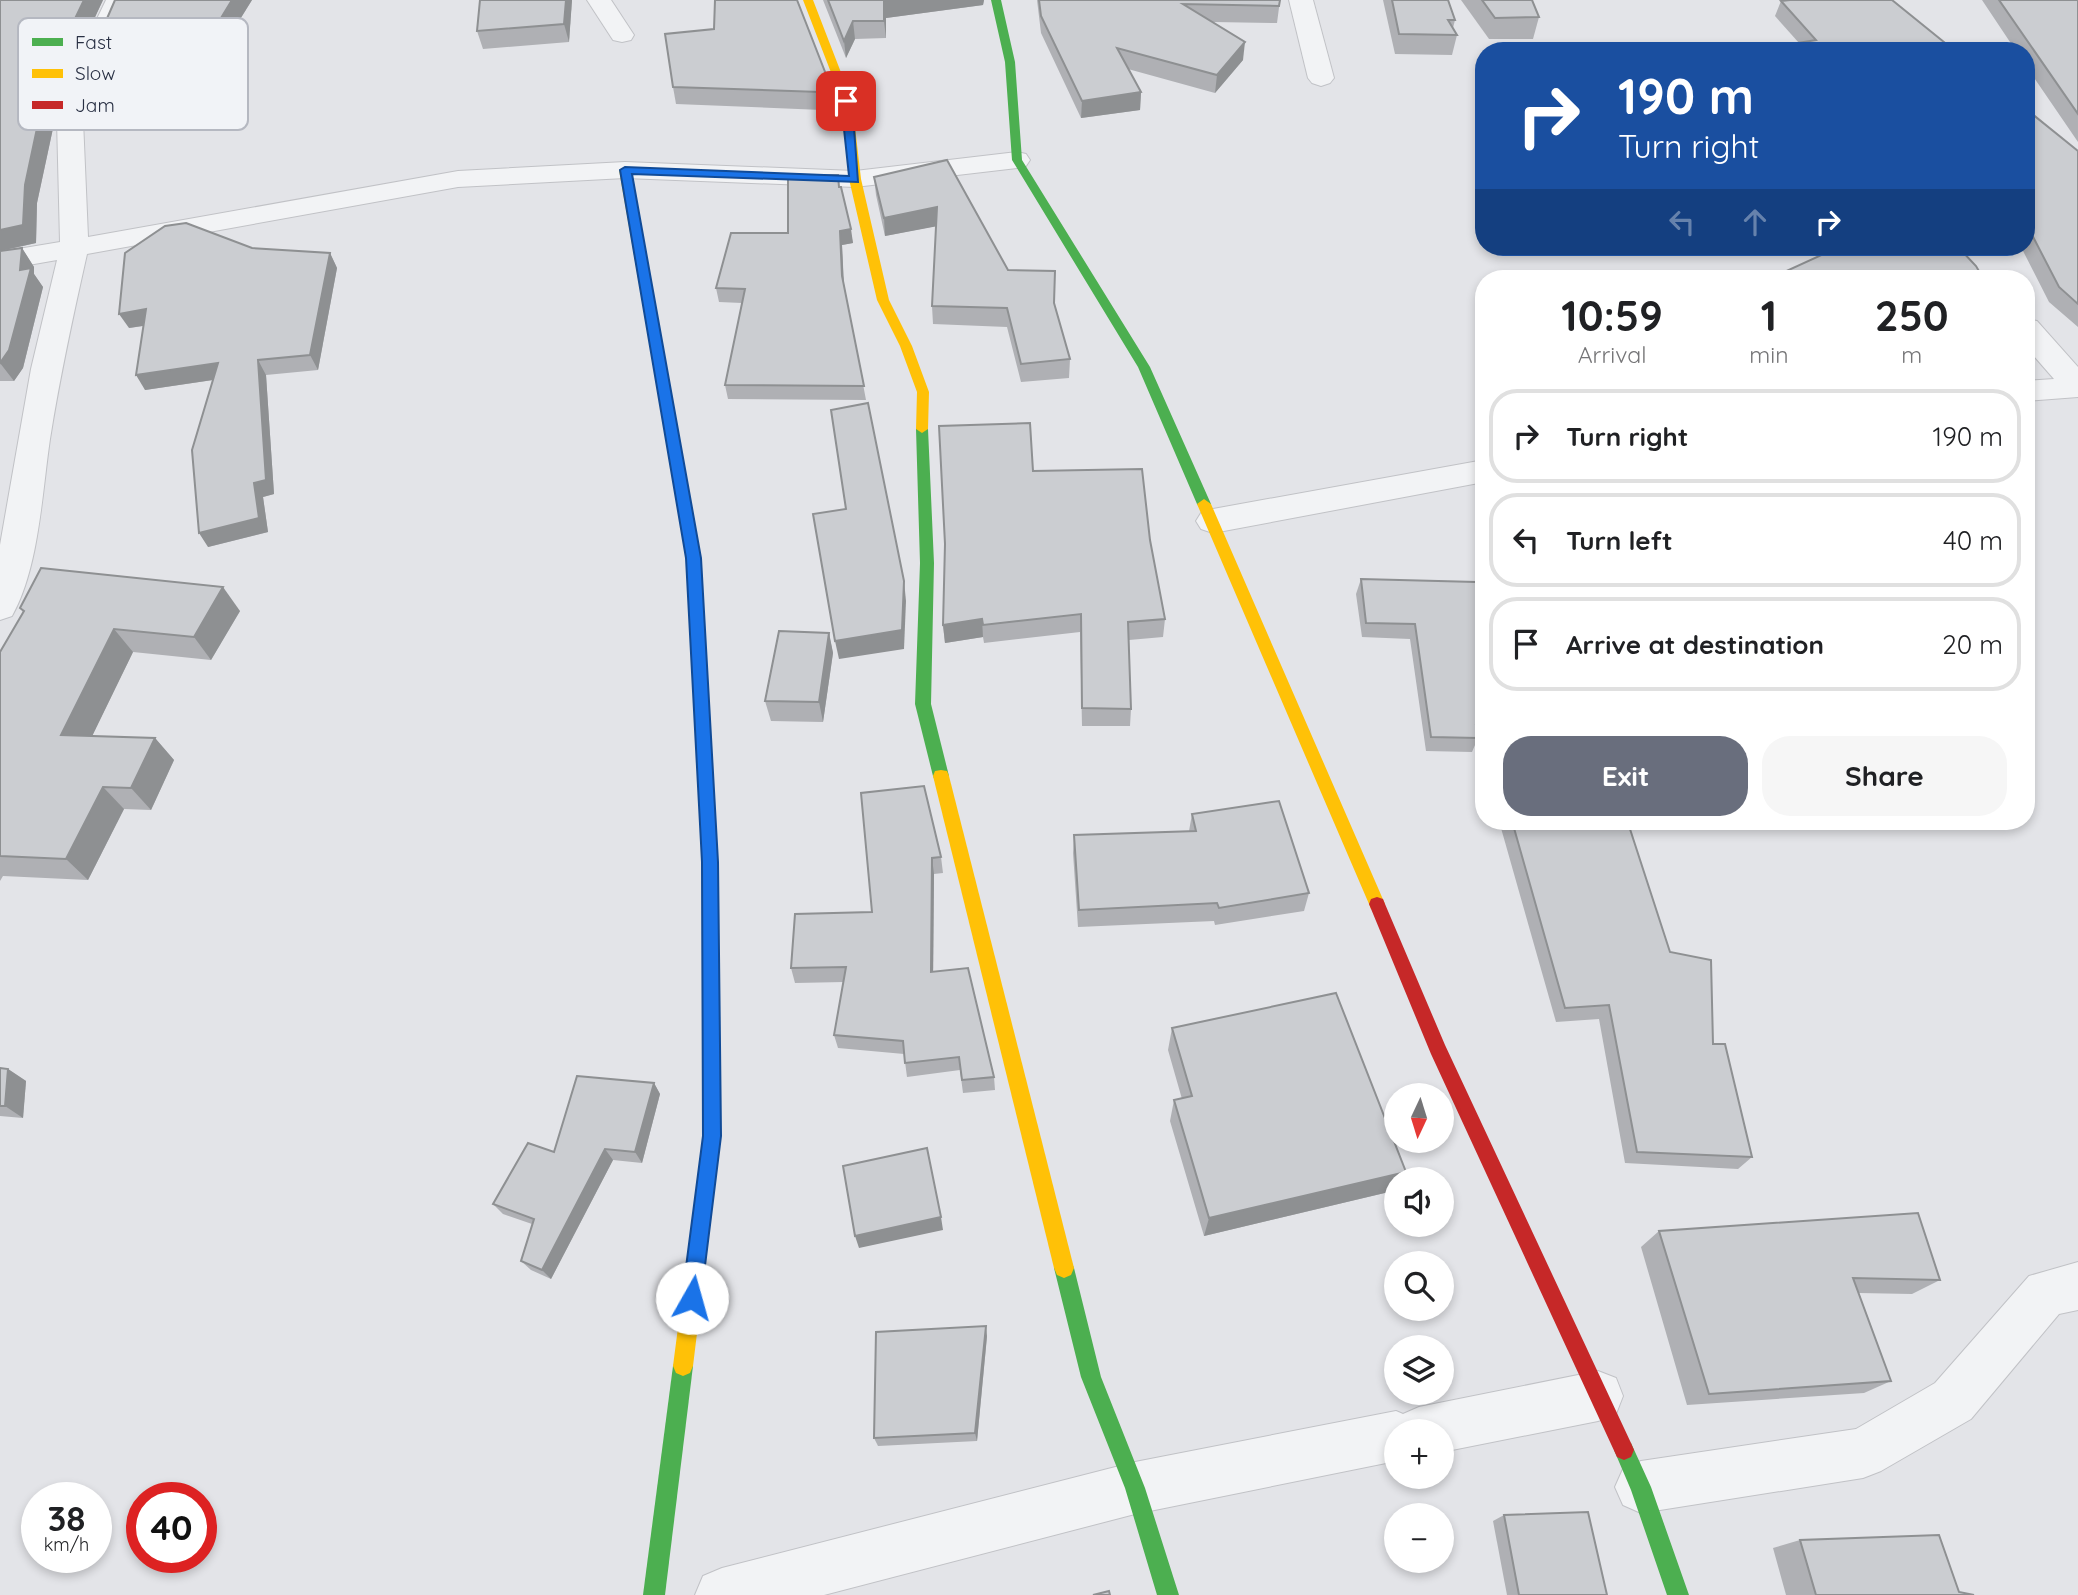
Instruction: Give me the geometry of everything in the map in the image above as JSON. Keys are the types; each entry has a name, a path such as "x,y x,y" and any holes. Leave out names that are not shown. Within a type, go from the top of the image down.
{"street":[{"path":"109,18 118,0"},
{"path":"600,0 622,35"},
{"path":"808,0 846,101 855,179 883,300 906,346 923,392 922,449 927,563 923,704 1091,1377 1135,1488 1168,1595"},
{"path":"996,0 1010,62 1017,160 1144,367 1349,836 1437,1048 1641,1487 1678,1595"},
{"path":"1301,0 1321,78"},
{"path":"0,607 15,557 46,369 74,247 70,130"},
{"path":"0,261 458,179 625,170 855,179 1017,160"},
{"path":"625,170 694,558 710,862 712,1136 654,1595"},
{"path":"2035,338 2078,387"},
{"path":"2035,390 2078,387"},
{"path":"1213,521 1475,473"},
{"path":"1641,1487 1863,1453 1953,1401 2046,1293 2078,1286"},
{"path":"1454,1425 1598,1396"},
{"path":"722,1595 1135,1488 1384,1438"}],"building":[{"path":"0,0 84,0 75,18 18,18 18,130 37,130 25,185 23,225 0,230"},
{"path":"115,0 232,0 221,18 107,18"},
{"path":"480,0 566,0 564,24 477,31"},
{"path":"715,0 797,0 827,77 820,92 673,87 665,34 714,29"},
{"path":"828,0 889,0 884,1 884,21 853,21 844,41"},
{"path":"1039,0 1280,0 1279,6 1183,4 1245,42 1217,75 1117,48 1141,92 1082,101 1041,16"},
{"path":"1392,0 1448,0 1455,20 1448,20 1457,35 1399,34"},
{"path":"1482,0 1532,0 1539,17 1495,18"},
{"path":"1892,0 1944,42 1804,42 1816,40 1781,1"},
{"path":"1999,0 2078,0 2078,114 2035,52 2035,42 2028,42"},
{"path":"2035,116 2078,151 2078,304 2059,287 2035,241"},
{"path":"947,160 1008,270 1055,271 1054,303 1070,359 1021,364 1007,308 932,306 937,207 884,218 874,177"},
{"path":"838,175 851,229 840,231 842,276 864,386 725,385 745,289 716,288 731,233 788,233 788,176"},
{"path":"186,223 252,248 330,253 310,355 258,360 266,480 254,483 259,518 199,533 192,450 218,363 136,375 146,309 119,314 125,253 165,226"},
{"path":"22,248 20,270 31,268 9,350 0,363 0,251"},
{"path":"1819,256 1967,256 1978,270 1789,270"},
{"path":"868,403 904,581 902,630 835,641 813,514 846,509 831,410"},
{"path":"1030,423 1033,471 1142,469 1150,540 1165,619 1128,622 1131,709 1082,708 1081,614 983,625 982,619 943,625 945,544 939,426"},
{"path":"41,568 223,587 194,637 114,629 61,735 155,738 131,788 103,787 66,859 0,856 0,652 24,611 20,608"},
{"path":"1361,579 1475,582 1475,738 1431,737 1415,624 1366,623"},
{"path":"779,631 829,633 819,702 765,701"},
{"path":"924,786 941,857 932,858 931,972 968,968 994,1077 962,1080 959,1057 905,1063 903,1041 834,1035 846,967 791,968 795,914 872,912 861,793"},
{"path":"1279,801 1309,893 1219,908 1217,903 1079,910 1074,835 1196,831 1192,814"},
{"path":"1515,830 1630,830 1670,952 1711,960 1713,1044 1725,1044 1752,1157 1637,1152 1609,1005 1565,1008"},
{"path":"1336,993 1384,1116 1384,1153 1399,1153 1404,1167 1384,1167 1384,1177 1209,1218 1174,1100 1192,1096 1172,1028"},
{"path":"0,1068 8,1069 5,1106 0,1106"},
{"path":"577,1076 654,1083 635,1152 605,1149 542,1270 521,1261 534,1219 493,1204 528,1143 554,1152"},
{"path":"927,1148 941,1217 855,1236 843,1166"},
{"path":"1918,1213 1940,1280 1853,1278 1891,1381 1709,1394 1659,1231"},
{"path":"986,1326 975,1433 874,1438 876,1332"},
{"path":"1588,1512 1607,1595 1519,1595 1504,1515"},
{"path":"1939,1535 1959,1592 1974,1595 1816,1595 1800,1540"},
{"path":"1109,1591 1110,1595 1093,1595"}],"traffic: fast":[{"path":"996,0 1010,62 1017,160 1144,367 1204,504"},
{"path":"922,429 927,563 923,704 941,776"},
{"path":"698,643 710,862 711,1063"},
{"path":"1064,1268 1091,1377 1135,1488 1168,1595"},
{"path":"654,1595 683,1366"},
{"path":"1624,1450 1641,1487 1678,1595"}],"traffic: slow":[{"path":"808,0 847,101 855,179 883,300 906,346 923,392 922,429"},
{"path":"625,170 694,558 698,643"},
{"path":"1204,504 1377,904"},
{"path":"941,776 1064,1268"},
{"path":"683,1366 712,1136 711,1063"}],"traffic: jam":[{"path":"1377,904 1437,1048 1624,1450"}],"route":[{"path":"692,1298 712,1136 710,862 694,558 625,170 855,179 846,101"}]}
